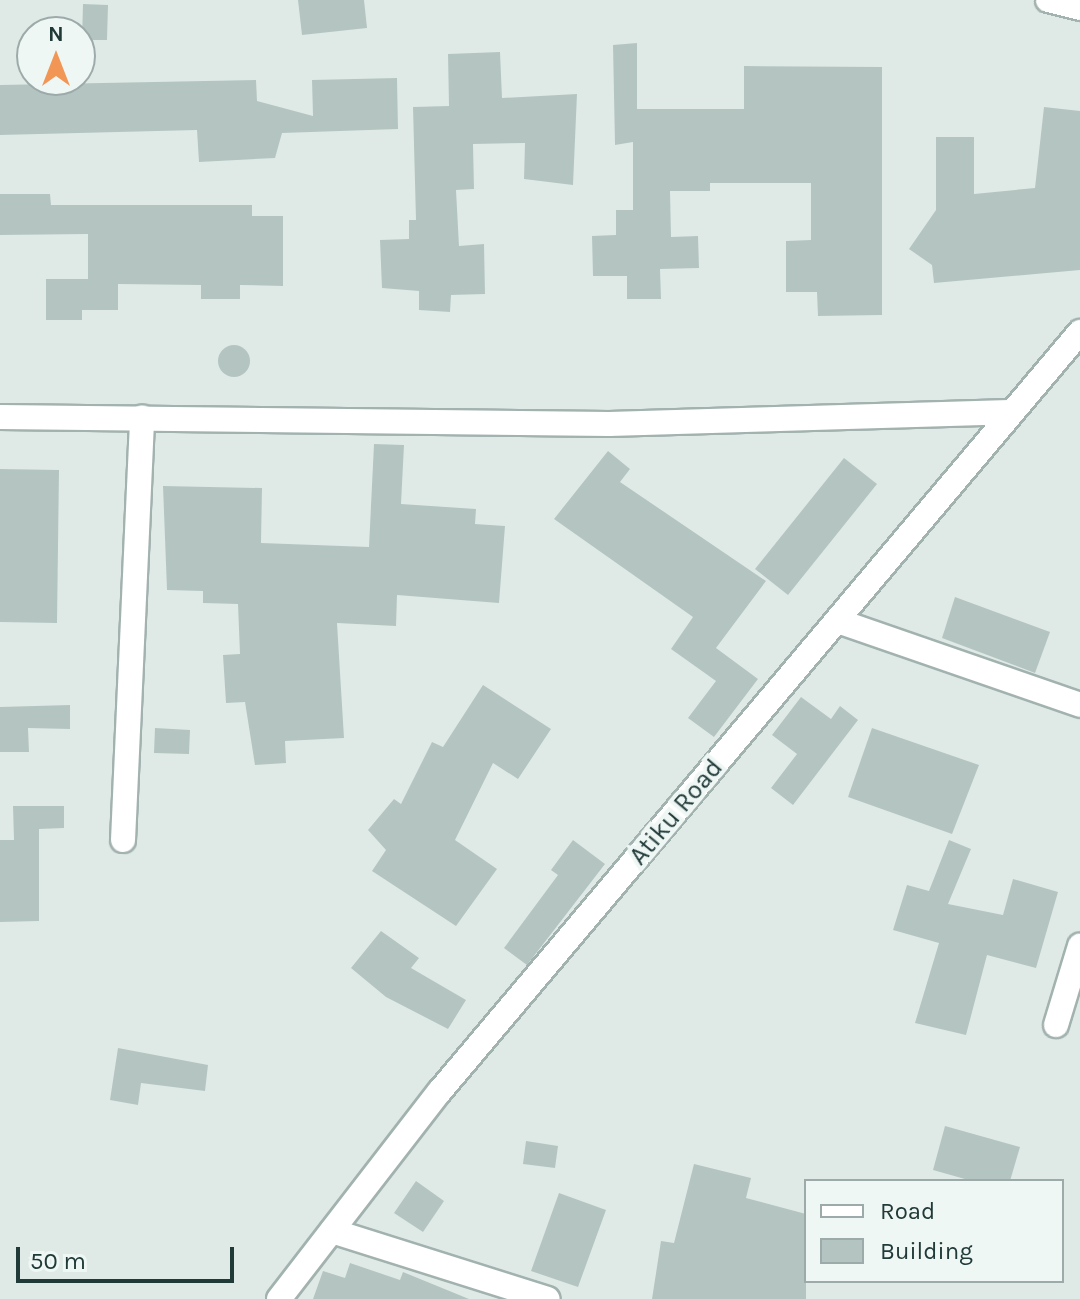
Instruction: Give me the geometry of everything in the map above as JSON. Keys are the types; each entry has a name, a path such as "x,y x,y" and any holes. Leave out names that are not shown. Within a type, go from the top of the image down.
{"street":[{"path":"1048,0 1080,8"},
{"name":"Atiku Road","path":"279,1299 440,1091 1080,332"},
{"path":"0,417 609,424 1012,412"},
{"path":"123,840 142,417"},
{"path":"838,621 1080,705"},
{"path":"1056,1025 1080,946"},
{"path":"332,1231 548,1299"}],"building":[{"path":"298,0 364,0 367,28 302,35"},
{"path":"83,4 108,5 107,40 96,40 96,16 83,16"},
{"path":"637,43 637,109 744,109 744,66 882,67 882,315 818,316 817,292 786,292 786,241 811,240 811,183 710,183 710,191 670,191 671,237 698,236 699,268 660,269 661,299 627,299 627,276 593,276 592,236 616,235 616,210 633,210 633,142 615,145 613,45"},
{"path":"500,52 502,98 577,94 573,185 524,179 525,143 473,144 474,189 456,190 459,246 484,244 485,294 451,295 450,312 419,310 419,291 382,288 380,240 409,239 409,220 416,220 413,107 449,106 448,54"},
{"path":"397,78 398,129 282,133 275,158 199,162 197,130 0,135 0,85 16,85 16,96 96,96 96,83 256,80 257,101 313,116 312,80"},
{"path":"1044,107 1080,111 1080,270 934,283 932,265 909,249 936,210 936,137 974,137 974,194 1035,188"},
{"path":"0,194 50,194 51,205 252,205 252,216 283,216 283,286 240,285 240,299 201,299 201,285 118,284 118,310 82,310 82,320 46,320 46,279 88,279 88,234 0,235"},
{"path":"234,345 245,350 250,361 245,372 234,377 223,372 218,361 223,350"},
{"path":"374,444 404,445 401,504 476,509 475,524 505,526 499,603 397,595 396,626 337,623 344,738 285,741 286,763 255,765 245,702 226,703 223,655 240,654 238,604 203,603 203,591 167,590 163,486 262,488 261,543 369,547"},
{"path":"608,451 630,469 620,482 766,581 716,648 758,679 714,737 688,718 716,681 671,649 693,617 554,519"},
{"path":"844,458 877,484 788,595 755,569"},
{"path":"0,469 59,470 57,623 0,622"},
{"path":"955,597 1050,632 1035,673 942,638"},
{"path":"483,685 551,729 518,779 493,763 455,840 497,869 456,926 372,871 386,850 368,830 394,799 401,804 432,742 443,747"},
{"path":"801,697 831,719 840,706 858,720 793,805 771,788 797,754 772,735"},
{"path":"70,705 70,729 28,728 29,752 0,752 0,707"},
{"path":"155,728 190,730 189,754 154,753"},
{"path":"872,728 979,765 952,834 848,797"},
{"path":"13,806 64,806 64,828 39,829 39,921 0,922 0,840 14,840"},
{"path":"573,840 605,864 527,965 504,948 558,875 551,870"},
{"path":"949,840 971,849 948,904 1003,915 1013,879 1058,892 1036,968 987,955 966,1035 915,1023 939,943 893,930 907,885 929,891"},
{"path":"381,931 419,958 411,968 466,1000 448,1029 386,997 351,968"},
{"path":"118,1048 208,1065 205,1091 141,1083 138,1105 110,1100"},
{"path":"945,1126 1020,1147 1011,1179 965,1179 933,1170"},
{"path":"526,1141 558,1146 555,1168 523,1164"},
{"path":"694,1164 751,1178 746,1198 804,1213 806,1299 652,1299 661,1241 674,1243"},
{"path":"416,1181 444,1201 423,1232 394,1213"},
{"path":"559,1193 606,1210 578,1287 531,1271"},
{"path":"350,1263 400,1280 403,1272 469,1299 313,1299 323,1271 345,1278"}]}
